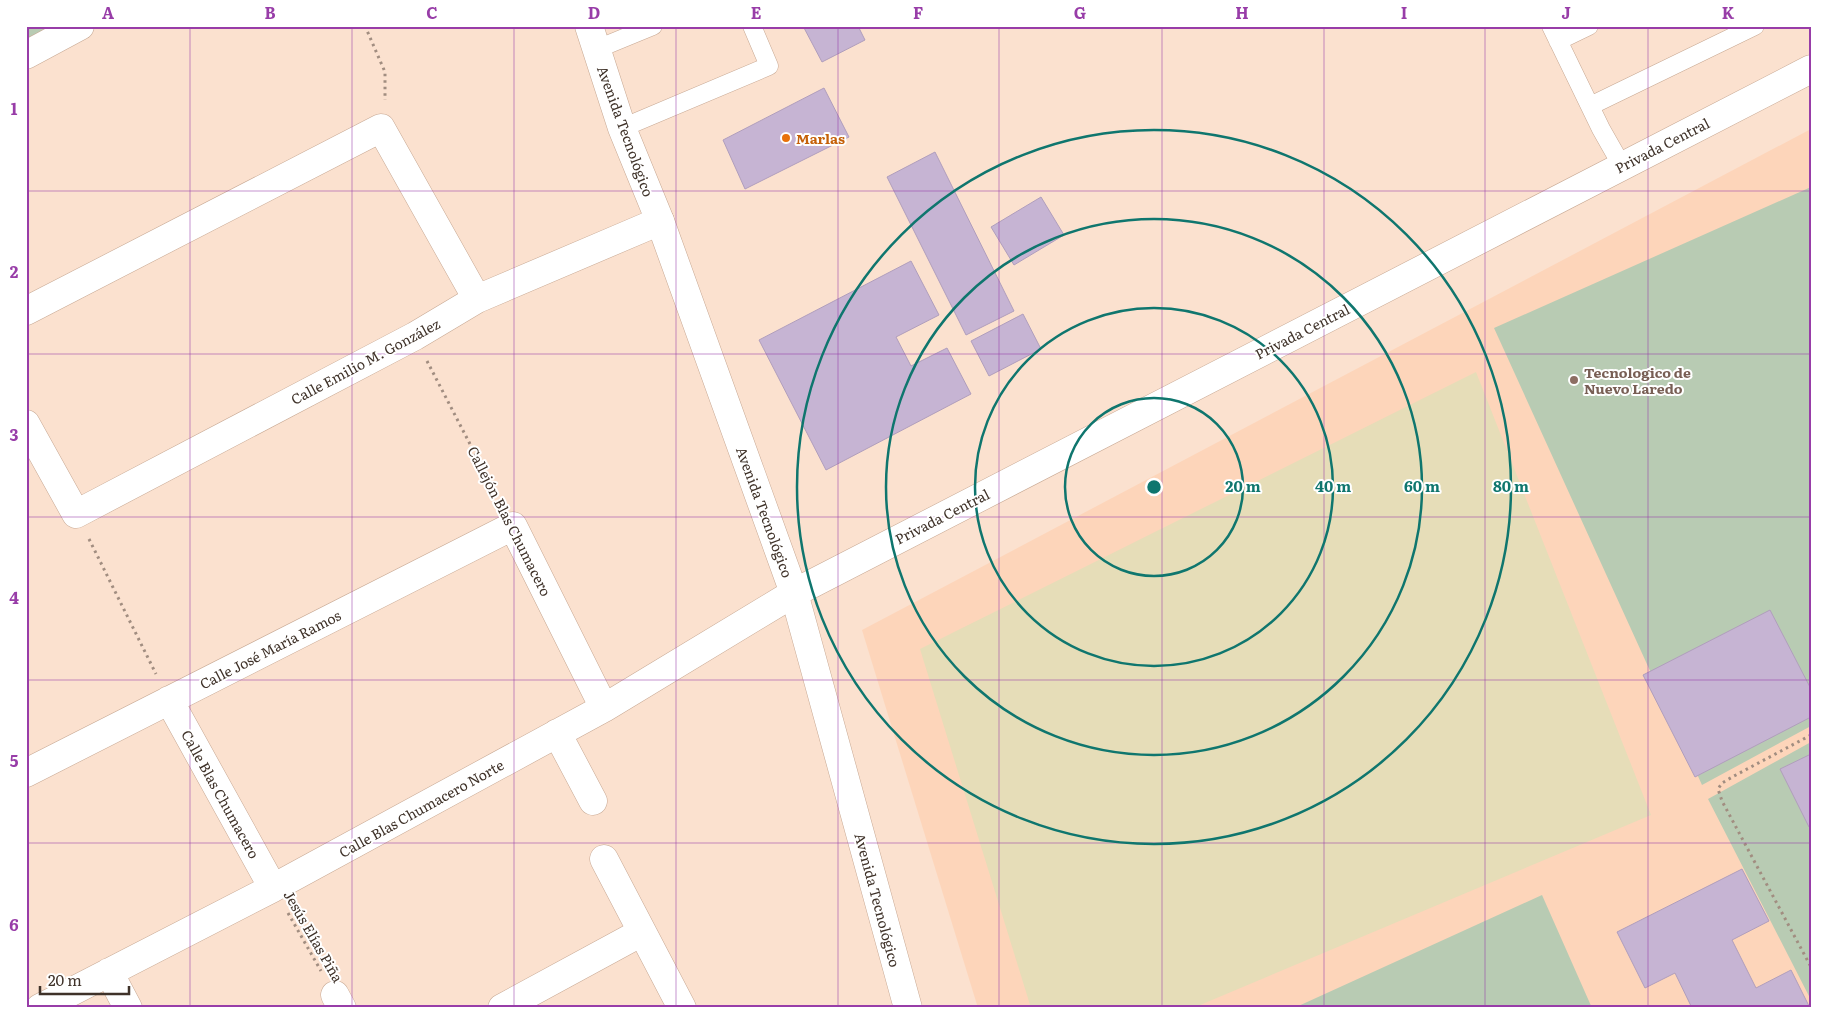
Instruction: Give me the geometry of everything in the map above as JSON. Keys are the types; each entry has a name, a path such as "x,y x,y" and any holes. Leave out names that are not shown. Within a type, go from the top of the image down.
{"street":[{"path":"26,55 80,26"},
{"name":"Avenida Tecnológico","path":"593,38 622,128 660,221 794,593 908,1008"},
{"name":"Privada Central","path":"794,593 1811,69"},
{"path":"26,311 381,128 477,299"},
{"name":"Calle Emilio M. González","path":"76,514 414,336 477,299 660,221"},
{"path":"26,424 76,514"},
{"name":"Calle José María Ramos","path":"26,773 513,526"},
{"name":"Callejón Blas Chumacero","path":"513,526 604,708"},
{"name":"Calle Blas Chumacero Norte","path":"40,1008 274,888 604,708 794,593"},
{"name":"Calle Blas Chumacero","path":"169,700 274,888"},
{"path":"557,733 592,801"},
{"path":"604,859 682,1008"},
{"path":"502,1008 642,932"},
{"path":"109,972 128,1008"}],"lane":[{"path":"593,38 653,26"},
{"path":"622,128 769,66 752,26"},
{"path":"1589,26 1555,33 1590,106 1622,166"},
{"path":"1590,106 1755,26"}],"path":[{"path":"365,26 385,72 386,98 381,128"},
{"name":"Callejón Blas Chumacero","path":"414,336 513,526"},
{"path":"76,514 169,700"},
{"path":"1811,735 1734,776 1718,789 1722,801 1811,967"},
{"name":"Jesús Elías Piña","path":"274,888 339,1001"}],"shaded area":[{"name":"Tecnologico de Nuevo Laredo","path":"1811,129 1811,1008 978,1008 862,630"}],"green space":[{"path":"26,26 54,26 26,41"},
{"path":"1811,187 1811,726 1702,785 1494,328"},
{"path":"1811,742 1811,1000 1708,799"},
{"path":"1542,895 1592,1008 1294,1008"}],"sand":[{"path":"1476,372 1651,815 1193,1008 1031,1008 920,649"}],"building":[{"path":"803,26 858,26 865,40 822,62"},
{"name":"Marlas","path":"824,88 849,137 745,189 723,140"},
{"path":"935,152 1014,311 966,335 887,177"},
{"path":"1041,197 1064,235 1014,265 991,227"},
{"path":"911,261 939,315 896,337 911,366 947,348 971,394 826,470 759,340"},
{"path":"1023,314 1041,349 989,376 971,341"},
{"path":"1770,610 1811,689 1811,717 1695,777 1643,675"},
{"path":"1811,754 1811,826 1809,827 1780,769"},
{"path":"1742,869 1769,921 1732,940 1756,988 1791,970 1810,1008 1692,1008 1675,973 1645,988 1617,932"}],"place":[{"name":"Marlas","path":"786,138"},
{"name":"Tecnologico de Nuevo Laredo","path":"1574,380"}]}
